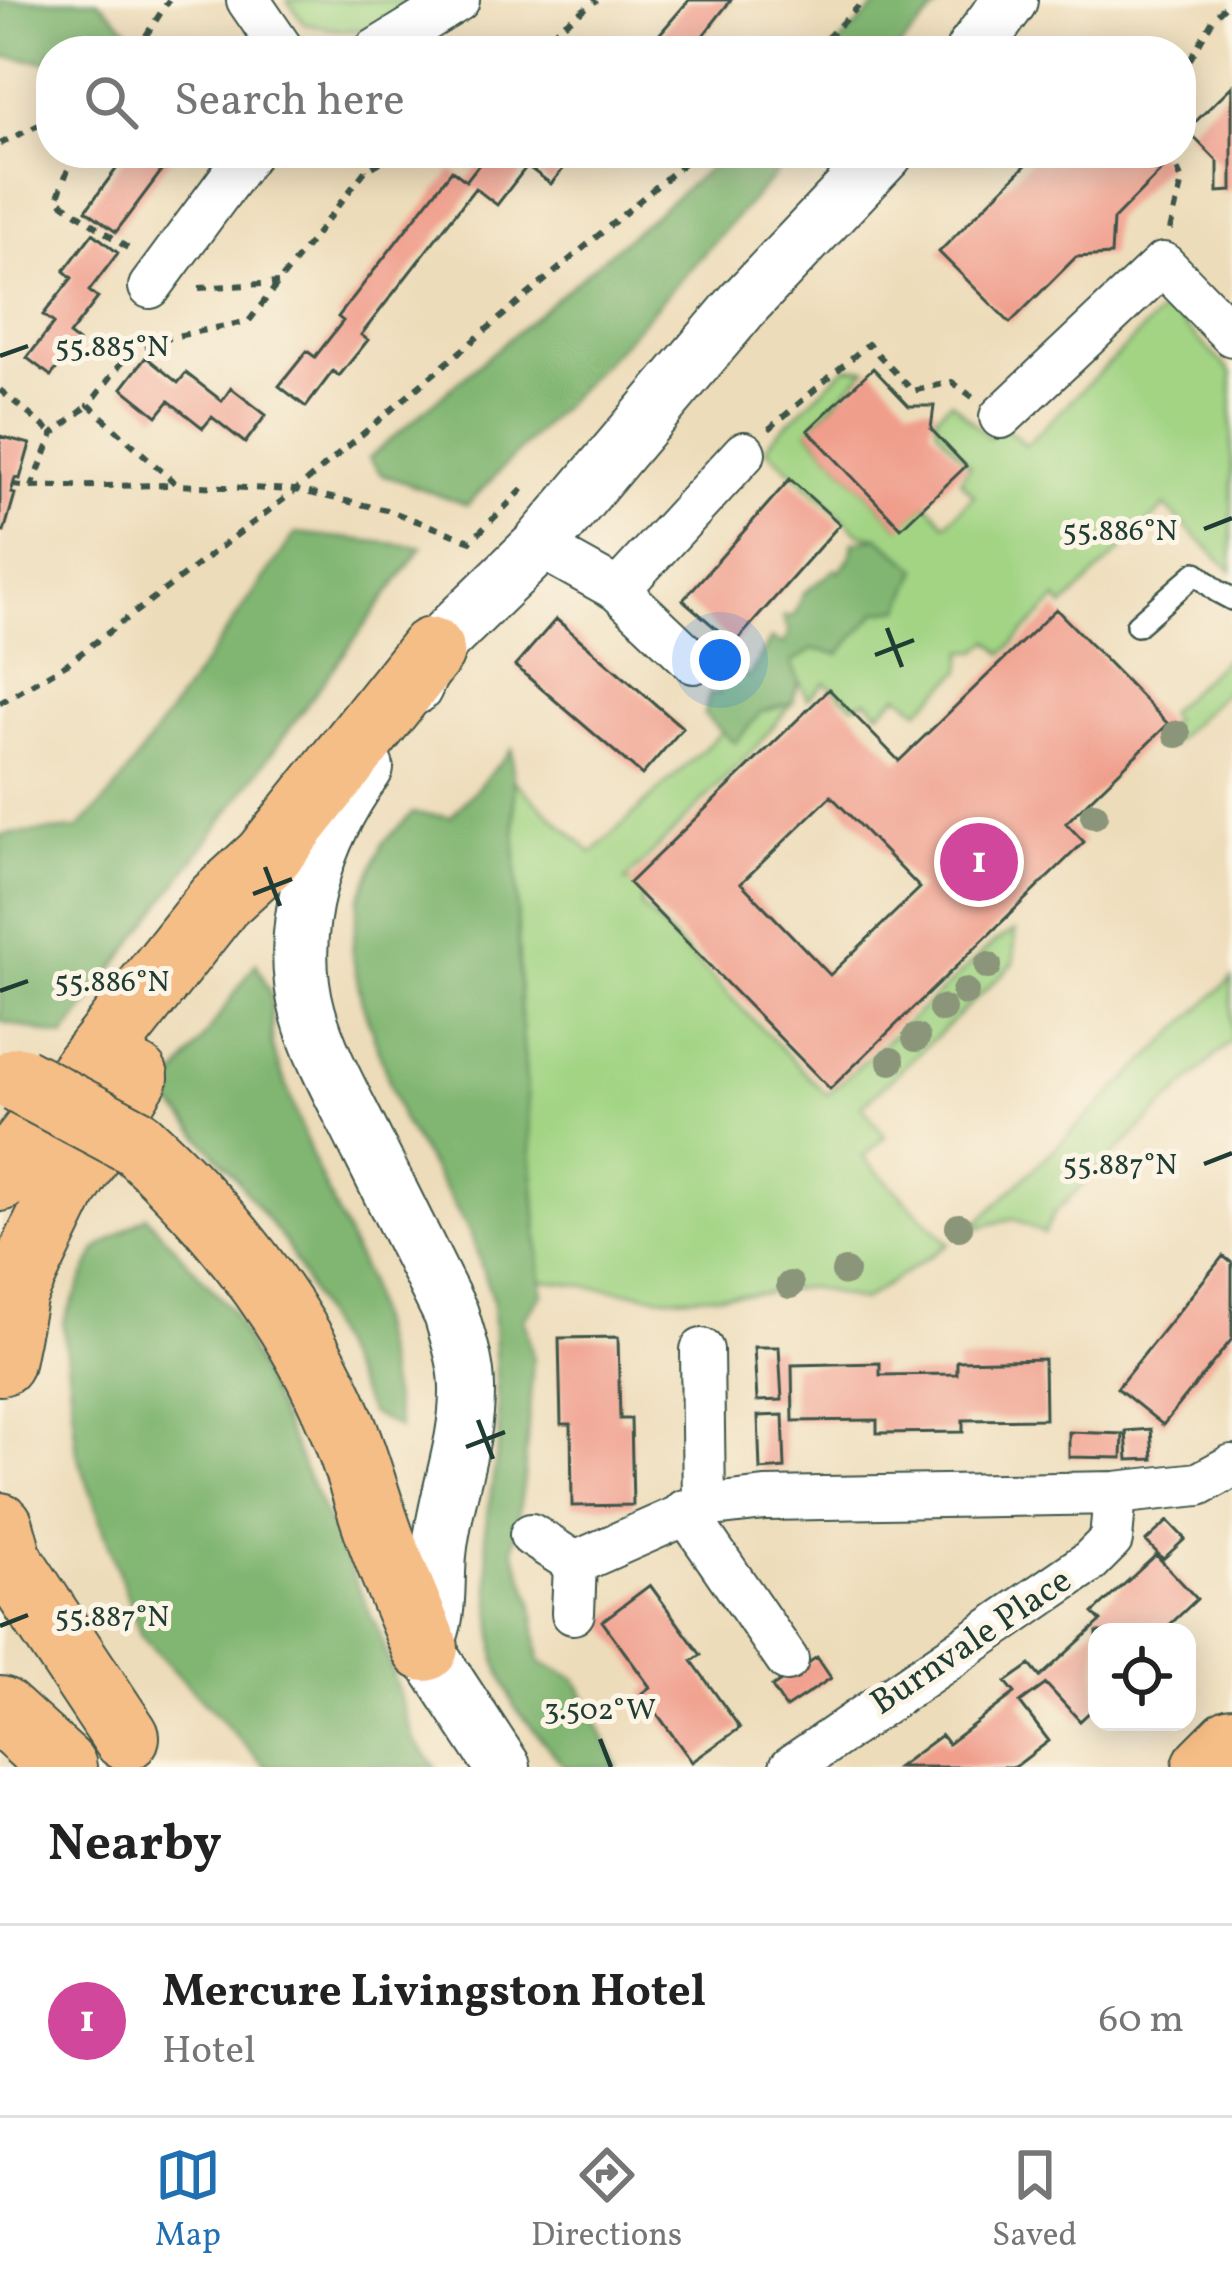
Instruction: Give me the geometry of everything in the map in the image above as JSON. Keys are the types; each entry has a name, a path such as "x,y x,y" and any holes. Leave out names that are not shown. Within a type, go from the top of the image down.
{"main road":[{"path":"0,1178 219,901 266,858 431,651"},
{"path":"0,1362 14,1293 63,1192 234,923 266,858"},
{"path":"10,1078 136,1142 181,1183 248,1262 293,1330 341,1422 425,1648"},
{"path":"0,1526 10,1562 141,1752"},
{"path":"0,1617 141,1752"},
{"path":"0,1709 63,1767"},
{"path":"1206,1767 1232,1741"}],"street":[{"path":"248,0 273,36"},
{"path":"399,36 458,0"},
{"path":"985,36 1010,0"},
{"path":"160,274 238,168"},
{"path":"503,1767 425,1648 438,1620 439,1553 465,1426 467,1384 461,1346 451,1314 322,1054 299,972 299,932 327,837 356,783 396,728 431,651 538,546 744,303 872,168"},
{"path":"1001,417 1162,264 1232,335"},
{"path":"618,590 753,445"},
{"path":"538,546 618,590 694,662"},
{"path":"702,1350 694,1508 787,1660"},
{"path":"575,1563 694,1508 765,1499 1114,1493 1216,1475"},
{"name":"Burnvale Place","path":"790,1767 1090,1562 1111,1540 1114,1493"},
{"path":"531,1535 575,1563"},
{"path":"573,1613 575,1563"},
{"path":"1171,1767 1232,1719"}],"lane":[{"path":"1137,625 1196,573 1232,599"}],"path":[{"path":"146,36 170,0"},
{"path":"552,36 597,0"},
{"path":"829,36 865,0"},
{"path":"1196,50 1232,0"},
{"path":"0,144 36,126"},
{"path":"68,168 57,199 160,274 201,290 278,283"},
{"path":"32,488 53,434 88,405 127,356 172,337 249,321 370,168"},
{"path":"0,703 68,663 296,490 678,168"},
{"path":"1162,264 1182,182 1177,168"},
{"path":"753,445 868,344 913,391 952,382 1001,417"},
{"path":"0,390 53,434"},
{"path":"88,405 177,485"},
{"path":"14,485 296,490 387,510 471,541 537,476"}],"green space":[{"path":"0,0 98,0 128,29 122,36 36,36 36,60 0,56"},
{"path":"287,0 425,0 381,26 341,30 305,24"},
{"path":"883,0 945,0 910,36 846,36"},
{"path":"709,168 780,168 631,334 467,505 381,474 369,458"},
{"path":"1166,307 1232,373 1232,571 1165,506 1063,607 1057,599 1003,654 990,641 978,651 964,651 962,670 919,710 899,695 879,712 867,700 853,705 825,682 808,699 791,663 813,649 839,654 877,612 878,537 860,534 766,448 775,436 846,367 866,369 808,431 900,527 927,503 946,524 974,495 960,480 970,466 937,429 936,415 951,401 989,438 1001,424 1026,445"},
{"path":"296,533 422,547 64,1037 0,1021 0,835 78,829 113,793"},
{"path":"878,537 918,569 901,609 877,612 839,654 813,649 791,663 799,682 792,703 761,712 735,743 704,715 710,693 719,694 720,675 734,671 749,677 771,639 784,644 789,631 783,617 794,616 804,593 836,569 840,572 853,542"},
{"path":"1226,658 1232,663 1232,685 1167,748 1157,735 1173,720 1167,713"},
{"path":"792,703 757,746 625,881 646,883 641,906 827,1095 995,942 1015,931 1014,963 862,1106 885,1136 863,1157 949,1244 862,1301 808,1287 666,1297 541,1280 520,1004 514,781 592,853 722,732 735,742 761,712"},
{"path":"512,749 520,1004 542,1294 524,1318 533,1358 513,1549 532,1600 540,1662 576,1679 618,1767 565,1767 514,1706 496,1660 485,1531 499,1440 493,1301 470,1232 402,1119 362,1002 352,953 359,899 383,843 413,813 451,817"},
{"path":"256,963 271,994 272,1047 315,1164 367,1280 399,1428 370,1413 287,1245 164,1095"},
{"path":"1232,978 1232,1040 1054,1213 1044,1234 1013,1218 970,1230"},
{"path":"146,1216 232,1311 379,1633 414,1740 436,1767 266,1767 141,1636 77,1453 63,1323 96,1250"}],"building":[{"path":"689,0 731,0 703,36 658,36"},
{"path":"1232,86 1232,191 1218,192 1218,162 1196,139 1196,121"},
{"path":"117,168 164,168 116,232 86,210"},
{"path":"476,168 525,168 497,205 475,188 361,335 368,340 339,376 333,371 306,407 279,386 307,351 315,357 343,321 338,317 452,170 466,181"},
{"path":"530,168 564,168 551,184"},
{"path":"1023,168 1164,168 1113,220 1111,255 1076,257 1010,323 939,252"},
{"path":"93,233 118,253 89,291 98,298 69,335 78,342 51,376 27,358 54,323 43,315 72,278 64,271"},
{"path":"146,357 178,383 186,373 222,401 231,388 266,415 245,443 212,417 203,428 169,401 157,416 122,388"},
{"path":"873,368 909,406 934,406 931,429 966,466 901,528 808,430"},
{"path":"0,436 30,444 20,479 15,478 4,532 0,531"},
{"path":"790,479 840,524 734,644 683,600"},
{"path":"1056,609 1168,724 1066,823 1084,842 830,1089 629,883 829,689 899,761","holes":["831,796 920,888 830,975 741,883"]},
{"path":"556,619 683,728 642,775 515,666"},
{"path":"1223,1256 1232,1263 1232,1339 1163,1425 1117,1388"},
{"path":"618,1337 620,1419 631,1419 633,1505 572,1506 571,1424 561,1424 559,1338"},
{"path":"754,1347 779,1347 782,1400 757,1401"},
{"path":"1044,1359 1045,1419 963,1420 963,1432 877,1433 877,1420 793,1421 792,1365 880,1363 880,1375 957,1374 957,1361"},
{"path":"783,1415 785,1468 760,1470 758,1416"},
{"path":"1151,1429 1153,1459 1128,1460 1126,1431"},
{"path":"1069,1432 1123,1434 1122,1458 1069,1457"},
{"path":"1168,1521 1185,1539 1163,1559 1146,1541"},
{"path":"1156,1555 1197,1599 1172,1623 1099,1623 1093,1613"},
{"path":"650,1585 701,1655 692,1661 740,1728 692,1762 642,1693 650,1687 602,1621"},
{"path":"1088,1633 1088,1713 1080,1721 1046,1684 1020,1703 1049,1741 1015,1767 898,1767 941,1735 948,1744 1015,1693 1006,1682 1030,1665 1040,1677"},
{"path":"817,1657 831,1678 786,1708 772,1687"}],"place":[{"name":"Mercure Livingston Hotel","path":"979,862"}]}
